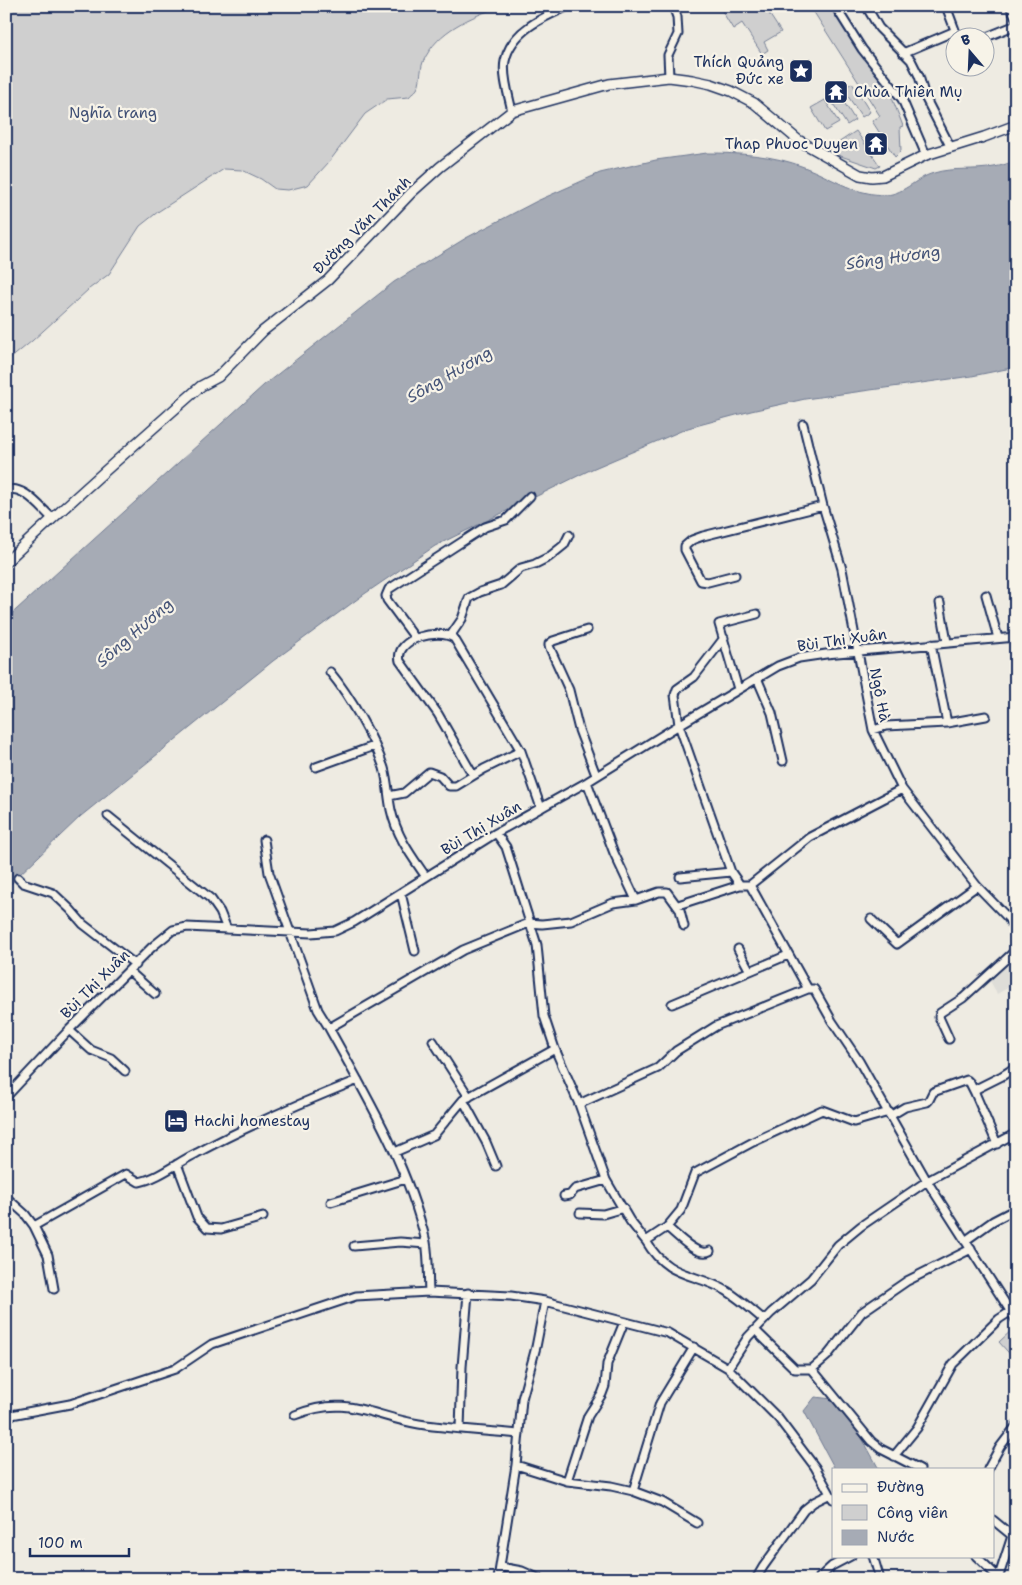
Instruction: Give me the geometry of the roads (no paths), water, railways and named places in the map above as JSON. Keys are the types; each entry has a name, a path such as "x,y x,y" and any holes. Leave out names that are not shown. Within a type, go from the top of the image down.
{"main road":[{"name":"Đường Văn Thánh","path":"6,562 52,518 69,505 200,386 218,377 263,331 328,280 411,193 440,167 512,111 609,84 669,77 711,84 731,91 754,103 794,137 817,152 860,175 872,177 884,176 926,155 950,146 984,138 1016,125"}],"street":[{"path":"512,111 506,86 504,62 510,48 519,35 537,21 569,6"},
{"path":"669,77 668,55 678,34 677,17 673,6"},
{"path":"835,6 862,49 902,99 926,155"},
{"path":"875,6 867,9 880,28 911,60 919,76 925,96 950,146"},
{"path":"946,6 955,28"},
{"path":"1010,6 1016,18"},
{"path":"994,34 1016,25"},
{"path":"903,53 944,39"},
{"name":"Ngô Hà","path":"803,424 823,506 842,569 873,730 902,789 977,886 1008,918 1016,931"},
{"path":"6,491 12,488 17,489 28,496 52,518"},
{"path":"415,638 387,600 386,596 390,589 485,527 506,520 530,496"},
{"path":"735,575 708,582 701,581 685,550 685,546 692,540 704,536 823,506"},
{"path":"450,635 462,619 470,598 480,592 502,586 521,568 535,564 564,545 569,535"},
{"path":"986,595 998,638"},
{"path":"940,603 947,642"},
{"path":"738,690 719,625 720,623 757,614"},
{"path":"586,630 553,640 549,646 569,690 579,730 596,776"},
{"path":"473,775 438,714 400,661 398,656 400,650 415,638 434,634 450,635 459,644 521,751 541,808"},
{"name":"Bùi Thị Xuân","path":"6,1097 9,1088 129,971 152,946 173,930 187,927 291,932 335,931 354,922 496,833 587,782 778,666 799,658 858,650 1016,637"},
{"path":"724,638 694,678 677,689 675,695 679,725 731,872 740,885"},
{"path":"931,644 947,722"},
{"path":"330,672 347,695 374,746 383,767 392,810 403,844 426,877"},
{"path":"758,678 772,713 783,762"},
{"path":"873,730 886,726 947,722 986,716"},
{"path":"316,767 374,746"},
{"path":"389,796 404,793 429,772 440,776 446,784 452,787 521,751"},
{"path":"587,782 614,853 636,900"},
{"path":"678,905 740,885 750,885 810,837 902,789"},
{"path":"108,816 211,899 220,912 227,929"},
{"path":"496,833 506,847 529,923 538,945 544,1016 554,1049 579,1104 606,1180 630,1221 653,1252 667,1266 727,1291 764,1320"},
{"path":"264,840 269,873 318,1010 358,1080 395,1152 406,1180 426,1244 429,1292"},
{"path":"680,877 731,872"},
{"path":"18,878 24,883 53,893 83,924 136,964"},
{"path":"750,885 808,989"},
{"path":"871,918 897,944 977,886"},
{"path":"329,1028 463,950 529,923 542,924 571,921 613,903 636,900 658,892 667,892 678,905 684,926"},
{"path":"401,893 415,952"},
{"path":"738,949 750,971"},
{"path":"949,1039 939,1017 940,1013 964,998 1016,950"},
{"path":"672,1004 788,955"},
{"path":"129,971 155,994"},
{"path":"579,1104 658,1068 676,1051 716,1026 808,989 814,989 890,1114 927,1181 965,1241 1013,1310 1016,1320"},
{"path":"69,1030 91,1050 111,1058 125,1071"},
{"path":"433,1041 466,1098 496,1166"},
{"path":"395,1152 434,1135 466,1098 554,1049"},
{"path":"976,1093 978,1087 1002,1076 1016,1066"},
{"path":"34,1226 126,1174 139,1182 148,1180 196,1153 297,1104 358,1080"},
{"path":"646,1241 667,1227 681,1210 695,1173 752,1142 822,1110 854,1122 890,1114 906,1107 927,1102 933,1092 967,1080 976,1093 997,1144"},
{"path":"728,1368 748,1337 764,1320 812,1279 838,1245 861,1226 927,1181 1016,1133"},
{"path":"177,1164 197,1217 207,1228 221,1229 263,1217"},
{"path":"331,1202 406,1180"},
{"path":"564,1196 570,1195 576,1189 606,1180"},
{"path":"6,1197 25,1214 34,1226 48,1255 54,1289"},
{"path":"580,1213 604,1214 624,1208"},
{"path":"965,1241 993,1220 1016,1209"},
{"path":"667,1227 699,1252 706,1253 710,1251"},
{"path":"354,1246 400,1242 426,1244"},
{"path":"755,1330 795,1369 812,1369 827,1356 862,1312 907,1280 971,1249"},
{"path":"6,1416 70,1404 175,1369 212,1344 356,1296 429,1292 468,1293 545,1301 668,1333 728,1368 778,1418 815,1467 831,1497 814,1502 804,1510 756,1579"},
{"path":"460,1429 462,1359 468,1293"},
{"path":"498,1579 516,1465 522,1399 536,1347 545,1301"},
{"path":"894,1456 917,1428 953,1364 1000,1319 1013,1310"},
{"path":"568,1481 588,1416 602,1394 610,1356 624,1322"},
{"path":"633,1491 660,1402 694,1347"},
{"path":"812,1369 870,1441 881,1449 918,1468"},
{"path":"295,1415 316,1407 353,1407 418,1424 519,1434"},
{"path":"989,1468 1000,1447 1016,1426"},
{"path":"516,1465 568,1481 611,1486 633,1491 662,1502 697,1523"},
{"path":"978,1558 998,1578 1014,1537 994,1521"},
{"path":"818,1579 832,1566 847,1558"},
{"path":"874,1558 880,1579"},
{"path":"500,1567 522,1571 540,1579"}],"water":[{"name":"Sông Hương","path":"707,153 769,157 804,167 851,188 882,195 896,193 934,173 949,170 986,168 1016,161 1016,367 972,376 805,399 688,428 592,469 435,546 363,595 273,661 81,816 17,877 6,890 6,619 264,385 394,282 466,238 537,201 600,173 656,160"},
{"path":"815,1397 832,1399 857,1429 878,1468 834,1468 804,1411"}],"place":[{"name":"Thích Quảng Đức xe","path":"801,71"},
{"name":"Chùa Thiên Mụ","path":"836,92"},
{"name":"Thap Phuoc Duyen","path":"876,144"},
{"name":"Hachi homestay","path":"176,1121"}],"park label":[{"name":"Nghĩa trang","path":"113,113"}]}
